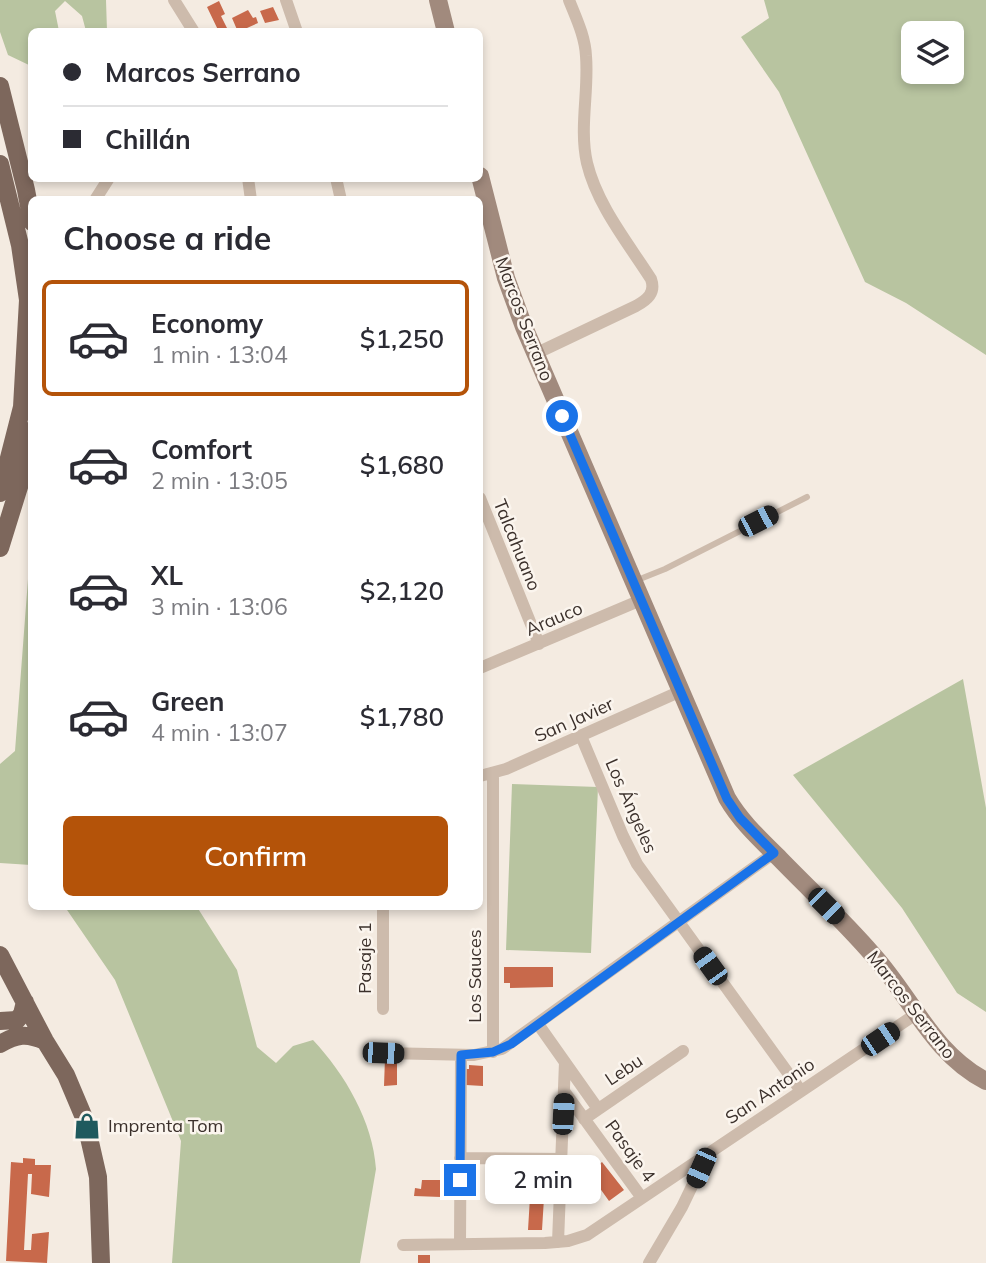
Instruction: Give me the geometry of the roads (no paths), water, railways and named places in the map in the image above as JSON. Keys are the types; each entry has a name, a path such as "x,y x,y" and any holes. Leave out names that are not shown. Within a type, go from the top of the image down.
{"main road":[{"path":"0,86 28,201"},
{"path":"0,164 20,245 28,300 22,407 0,494"},
{"path":"0,548 28,450"},
{"path":"0,954 80,1105 98,1177 101,1263"},
{"path":"0,1021 17,1020 22,1014 25,1002"},
{"path":"0,1044 15,1035 34,1036 45,1041"}],"street":[{"path":"174,0 192,28"},
{"path":"438,0 445,28"},
{"path":"535,354 636,306 650,296 653,288 651,279 604,204 587,163 584,139 586,54 582,31 569,0"},
{"path":"288,1 296,28"},
{"name":"Marcos Serrano","path":"483,202 486,228 514,303 727,799 740,818 873,954 934,1039 954,1060 986,1081"},
{"name":"Talcahuano","path":"483,505 539,644"},
{"name":"Arauco","path":"483,667 641,600"},
{"name":"San Javier","path":"483,775 581,736 681,691"},
{"name":"Los Ángeles","path":"581,736 632,855 801,1091"},
{"name":"Los Sauces","path":"493,773 493,1052"},
{"path":"383,1053 461,1055 493,1052 511,1044 774,853"},
{"name":"Pasaje 1","path":"383,910 383,1009"},
{"name":"San Antonio","path":"403,1245 558,1242 587,1235 916,1014"},
{"path":"538,1024 598,1109"},
{"name":"Lebu","path":"584,1119 683,1051"},
{"path":"460,1244 461,1055"},
{"path":"558,1242 565,1062"},
{"name":"Pasaje 4","path":"564,1091 642,1198"},
{"path":"649,1263 682,1207 708,1154"},
{"path":"460,1158 561,1159"}],"lane":[{"path":"634,582 807,497"}],"place":[{"name":"Imprenta Tom","path":"87,1126"}]}
